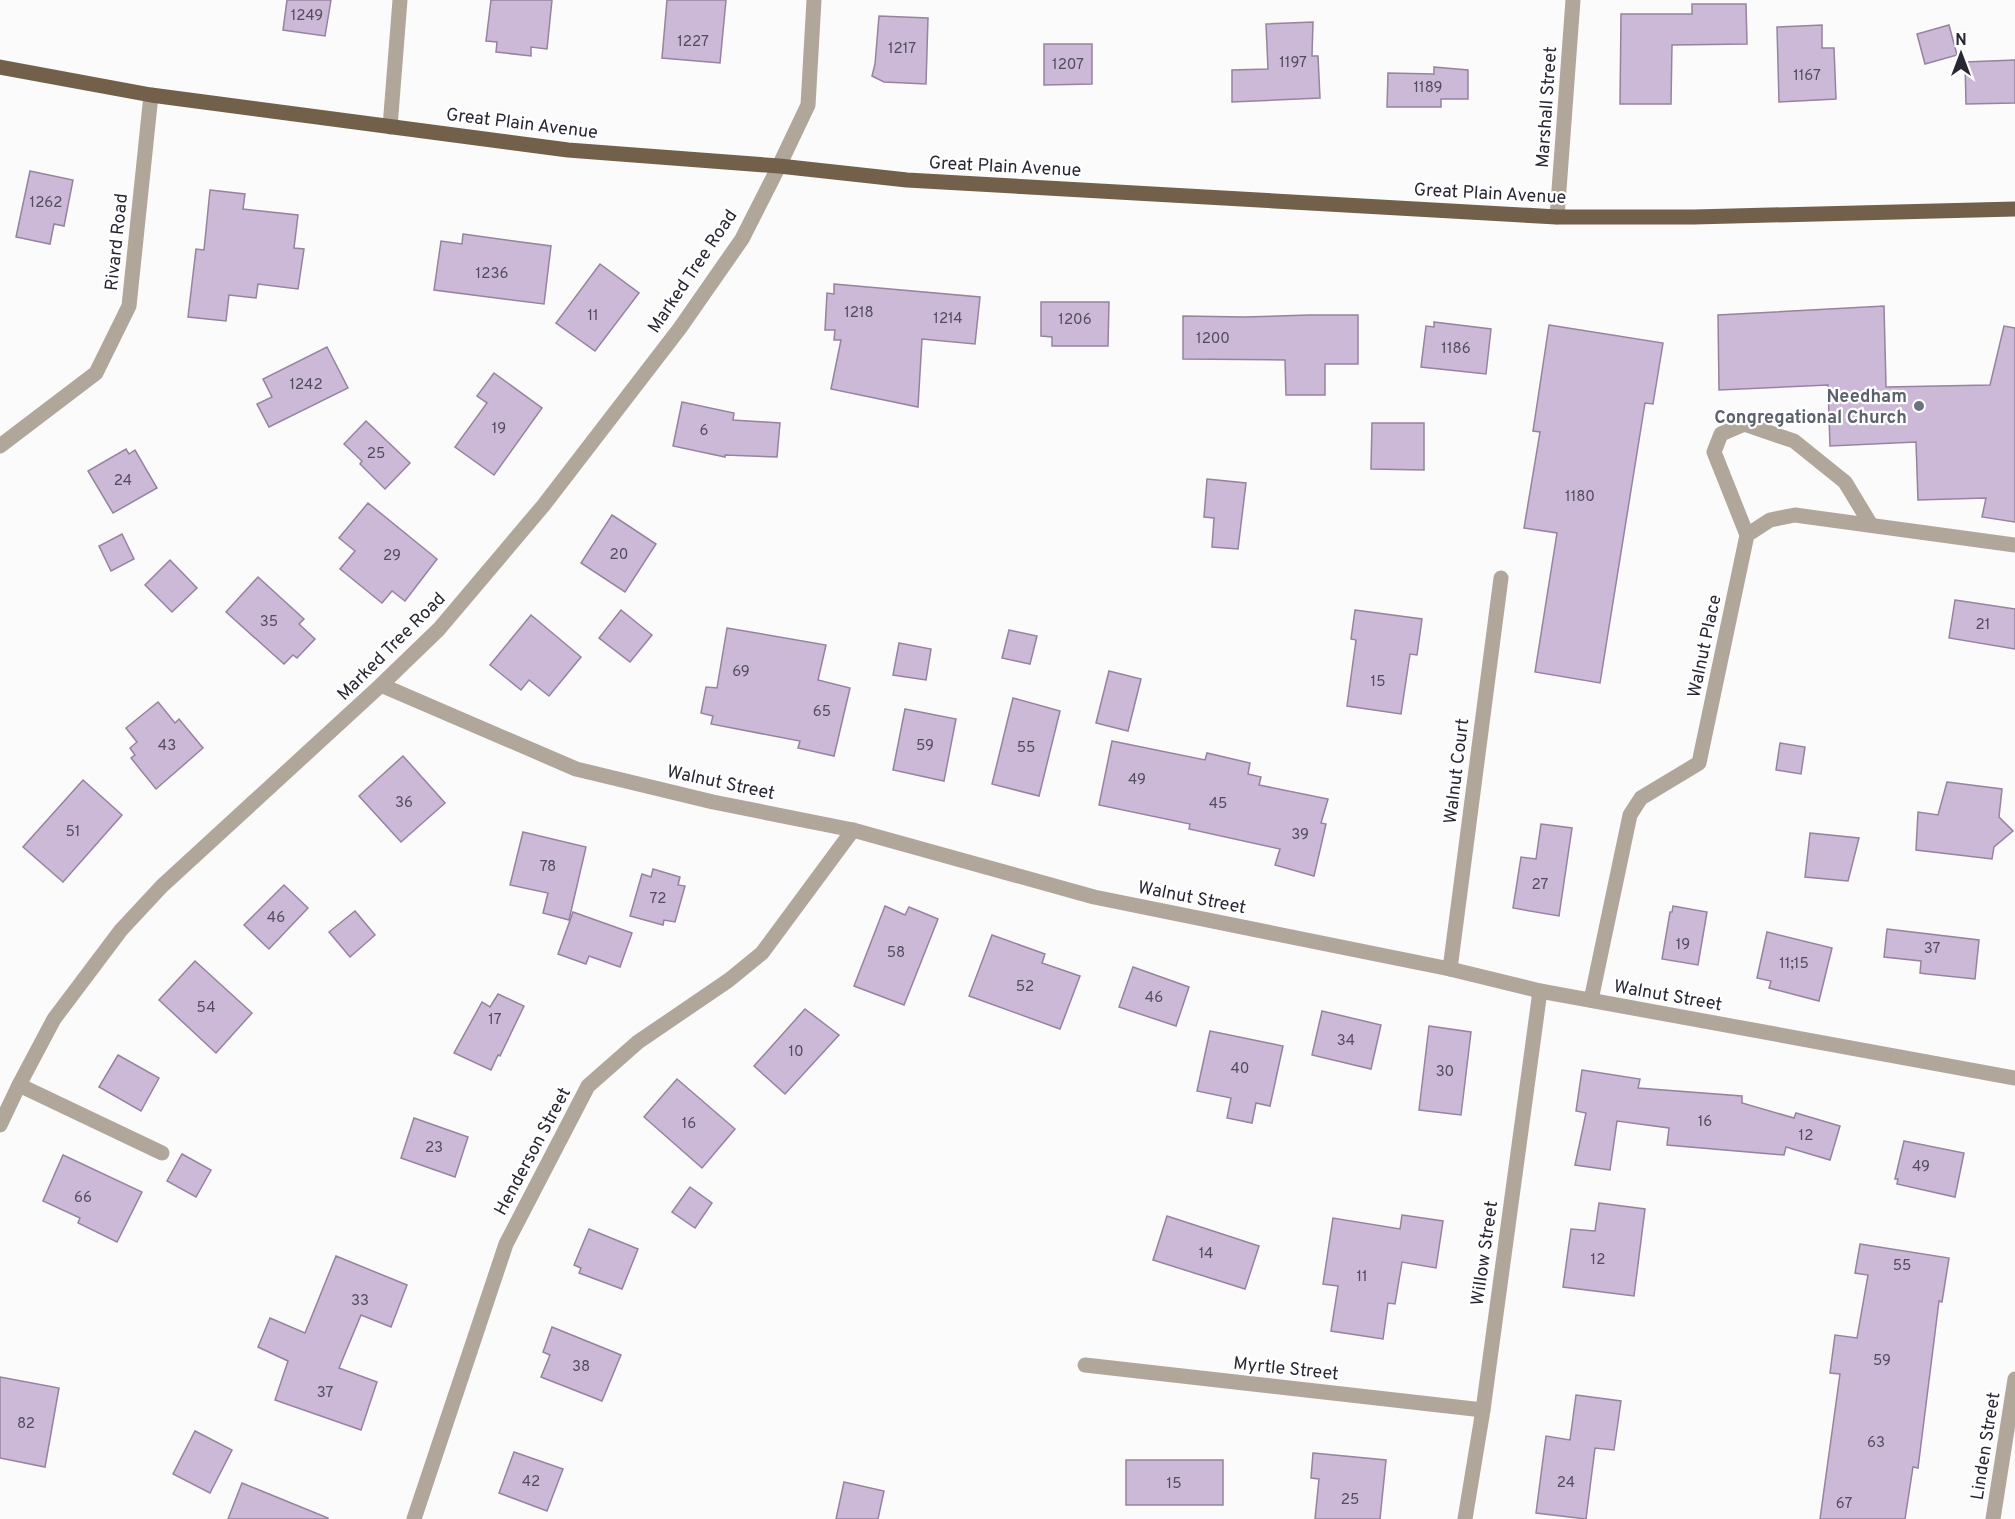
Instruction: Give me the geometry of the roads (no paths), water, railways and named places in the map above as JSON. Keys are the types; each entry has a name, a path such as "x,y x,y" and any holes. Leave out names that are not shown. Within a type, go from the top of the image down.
{"main road":[{"name":"Great Plain Avenue","path":"0,67 151,95 568,150 779,166 907,180 1557,217 1694,217 2015,209"}],"street":[{"path":"390,127 400,0"},
{"name":"Marked Tree Road","path":"0,1125 54,1019 121,930 162,886 440,629 550,497 680,328 742,239 808,105 814,0"},
{"name":"Marshall Street","path":"1557,217 1573,0"},
{"name":"Rivard Road","path":"0,446 96,373 129,306 151,95"},
{"path":"1871,525 1845,483 1794,441 1744,424 1721,434 1714,452 1747,536 1770,520 1795,515 2015,545"},
{"name":"Walnut Place","path":"1591,1000 1630,815 1641,798 1699,763 1747,536"},
{"name":"Walnut Court","path":"1450,969 1502,578"},
{"name":"Walnut Street","path":"381,685 576,769 713,802 854,830 1094,897 1450,969 1540,991 2015,1078"},
{"name":"Henderson Street","path":"414,1519 506,1244 588,1086 638,1042 729,980 762,952 854,830"},
{"name":"Willow Street","path":"1465,1519 1483,1410 1540,991"},
{"path":"19,1085 162,1153"},
{"name":"Myrtle Street","path":"1085,1365 1483,1410"},
{"name":"Linden Street","path":"1994,1519 2015,1379"}],"place":[{"name":"Needham Congregational Church","path":"1919,406"}]}
